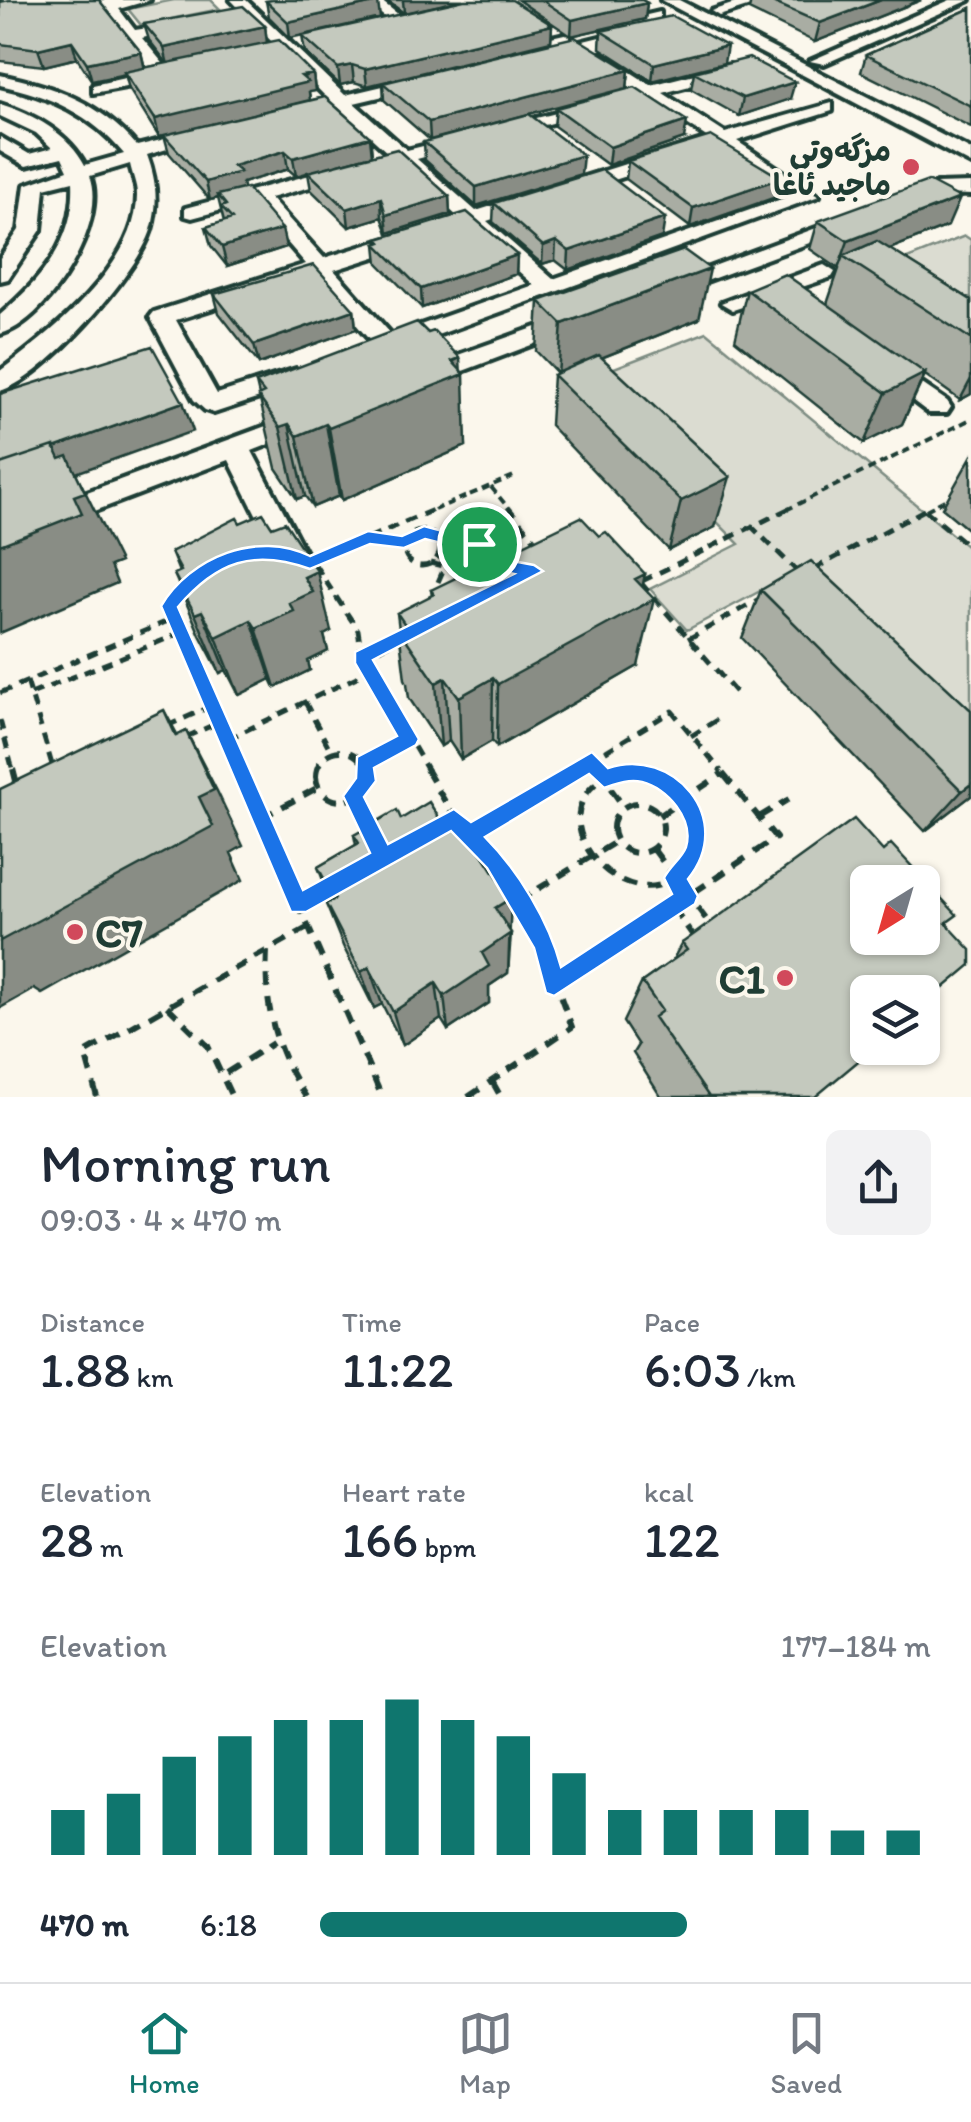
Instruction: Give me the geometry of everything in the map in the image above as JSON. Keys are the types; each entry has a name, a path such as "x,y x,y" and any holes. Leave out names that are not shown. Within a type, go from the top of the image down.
{"street":[{"path":"106,3 143,0"},
{"path":"370,0 408,20 381,26"},
{"path":"280,111 562,37 662,18 629,0"},
{"path":"668,0 971,158"},
{"path":"698,0 971,139"},
{"path":"720,11 762,0"},
{"path":"818,61 964,0"},
{"path":"106,3 163,74"},
{"path":"239,9 268,8"},
{"path":"239,9 277,49 337,97 550,288"},
{"path":"936,32 971,16"},
{"path":"132,35 210,20"},
{"path":"360,354 810,196 562,37"},
{"path":"277,49 305,43"},
{"path":"192,212 748,65 716,48"},
{"path":"99,89 181,71"},
{"path":"0,80 74,102 136,154 148,184 147,212 127,257 79,316 0,382"},
{"path":"311,372 214,404 207,400 161,320 164,314 472,218 596,172 726,139 826,107 794,90"},
{"path":"0,109 40,126 69,150 81,172 87,196 82,228 63,264 0,328"},
{"path":"532,122 560,144"},
{"path":"0,274 30,230 35,185 222,125"},
{"path":"0,143 26,160 69,150"},
{"path":"596,172 632,198"},
{"path":"651,293 944,188 971,189"},
{"path":"257,195 388,345"},
{"path":"660,219 687,240"},
{"path":"740,260 810,312"},
{"path":"733,304 824,272"},
{"path":"0,289 37,294"},
{"path":"400,386 598,313"},
{"path":"858,348 938,407"},
{"path":"0,536 327,413"},
{"path":"236,447 291,554"}],"path":[{"path":"738,694 640,582 750,524 971,419"},
{"path":"468,1097 572,1028 554,985 544,944 494,860 454,818 362,658 358,630 320,569 310,563 516,474"},
{"path":"490,486 540,547"},
{"path":"785,584 956,494"},
{"path":"926,510 971,548"},
{"path":"750,524 802,576"},
{"path":"456,540 459,528"},
{"path":"368,538 404,542 420,533 472,543 490,548 495,564"},
{"path":"430,562 443,550 438,538"},
{"path":"404,542 402,551 408,560 480,574 495,564 508,566"},
{"path":"460,570 456,554 472,543"},
{"path":"438,582 445,566"},
{"path":"187,585 169,606 379,1096"},
{"path":"688,638 769,594"},
{"path":"0,692 174,618"},
{"path":"362,658 412,632"},
{"path":"31,694 181,633"},
{"path":"227,740 369,671"},
{"path":"27,681 56,777"},
{"path":"305,702 333,754"},
{"path":"160,729 213,705"},
{"path":"469,835 672,712 776,838 554,985"},
{"path":"691,736 720,718"},
{"path":"0,720 19,794"},
{"path":"184,738 220,722"},
{"path":"364,763 409,739"},
{"path":"333,754 355,754 364,763 366,781 353,796 332,800 318,788 318,768 333,754"},
{"path":"592,761 623,806"},
{"path":"623,772 646,773 662,779 685,798 697,822 698,838 692,860 674,878 653,886 611,878 590,858 580,838 578,815 586,795 604,779 623,772"},
{"path":"659,816 723,774"},
{"path":"261,818 318,788"},
{"path":"353,796 376,842"},
{"path":"759,817 789,799"},
{"path":"642,804 659,816 664,836 654,850 636,853 617,841 612,822 623,806 642,804"},
{"path":"440,826 454,818"},
{"path":"518,901 617,841"},
{"path":"654,850 722,940"},
{"path":"298,904 349,876"},
{"path":"672,906 704,952"},
{"path":"94,1093 85,1052 309,927"},
{"path":"267,950 264,997 273,1043 306,1097"},
{"path":"168,1006 198,1030 226,1073 232,1097"},
{"path":"226,1073 273,1043"},
{"path":"492,1081 501,1097"}],"shaded area":[{"path":"174,0 211,0 220,9 141,25 128,9"},
{"path":"965,236 971,240 971,356 857,279"},
{"path":"707,332 971,550 971,777 777,582 687,630 650,589 739,544 578,382"}],"building":[{"path":"99,0 141,52 87,63 72,41 38,49 0,44 0,2"},
{"path":"464,0 512,0 552,25 365,69 352,65 338,68 302,36"},
{"path":"542,0 642,0 647,3 572,20"},
{"path":"768,0 881,0 820,23"},
{"path":"266,1 378,2 288,22"},
{"path":"243,6 265,26 164,48 144,24"},
{"path":"971,8 971,106 866,55"},
{"path":"672,16 727,46 654,64 601,31"},
{"path":"575,37 629,70 429,122 383,83"},
{"path":"279,40 313,74 301,76 308,82 155,119 124,72"},
{"path":"749,58 795,82 743,98 694,72"},
{"path":"635,87 687,121 610,147 556,108"},
{"path":"325,97 370,137 293,158 285,151 233,166 240,172 206,182 164,135"},
{"path":"529,114 583,155 476,187 424,142"},
{"path":"711,136 781,178 693,208 628,161"},
{"path":"397,149 449,196 386,215 381,198 347,209 308,172"},
{"path":"602,170 665,218 569,251 556,241 543,246 494,203"},
{"path":"928,181 960,198 848,241 818,221"},
{"path":"247,188 282,229 222,247 206,227 232,219 221,207 226,205 218,195"},
{"path":"467,212 517,255 421,289 376,244 381,242 378,239"},
{"path":"877,241 971,300 971,339 843,256"},
{"path":"684,250 710,269 562,324 539,301"},
{"path":"314,265 354,310 254,345 214,294"},
{"path":"785,274 925,373 886,393 747,290"},
{"path":"417,322 428,333 434,331 460,358 452,361 464,374 329,428 326,424 297,436 289,424 280,427 258,396 264,393 256,383"},
{"path":"152,346 183,402 0,464 0,394"},
{"path":"599,355 730,477 681,501 553,375"},
{"path":"54,446 60,459 68,456 85,492 74,496 82,513 0,545 0,464"},
{"path":"263,513 272,527 285,522 317,571 304,577 313,592 289,603 294,611 256,628 251,620 216,637 202,611 195,614 174,574 181,571 171,552 237,518 240,523"},
{"path":"581,517 599,536 606,532 645,574 635,579 654,599 498,684 493,678 459,697 445,678 436,683 401,632 408,629 397,613 434,594 431,590"},
{"path":"811,561 971,710 971,784 962,791 761,590"},
{"path":"164,710 176,736 186,731 214,790 199,797 213,826 0,941 0,789"},
{"path":"429,802 444,826 459,817 511,898 495,908 511,933 482,953 489,966 444,996 436,983 393,1012 369,967 361,972 326,904 335,899 318,867 359,843 354,835 397,810 401,819"},
{"name":"C1","path":"854,819 883,851 891,844 911,865 850,865 850,955 940,955 940,897 957,915 946,923 971,950 971,965 940,991 940,975 850,975 850,1065 854,1065 815,1097 709,1097 654,1017 662,1011 642,982 687,950 682,943"}],"place":[{"name":"مزگەوتی ماجید ئاغا","path":"911,167"},
{"name":"C7","path":"75,932"},
{"name":"C1","path":"785,978"}],"route":[{"path":"479,544 424,532 404,542 368,538 310,563 291,554 254,551 196,575 169,606 298,904 454,818 458,824 469,835 592,761 604,779 623,772 646,773 675,788 694,814 698,830 695,854 688,867 674,878 688,896 554,985 544,944 494,860 458,824 454,818 383,857 353,796 366,781 364,763 409,739 362,658 534,571 495,564 492,550 479,544"}]}
